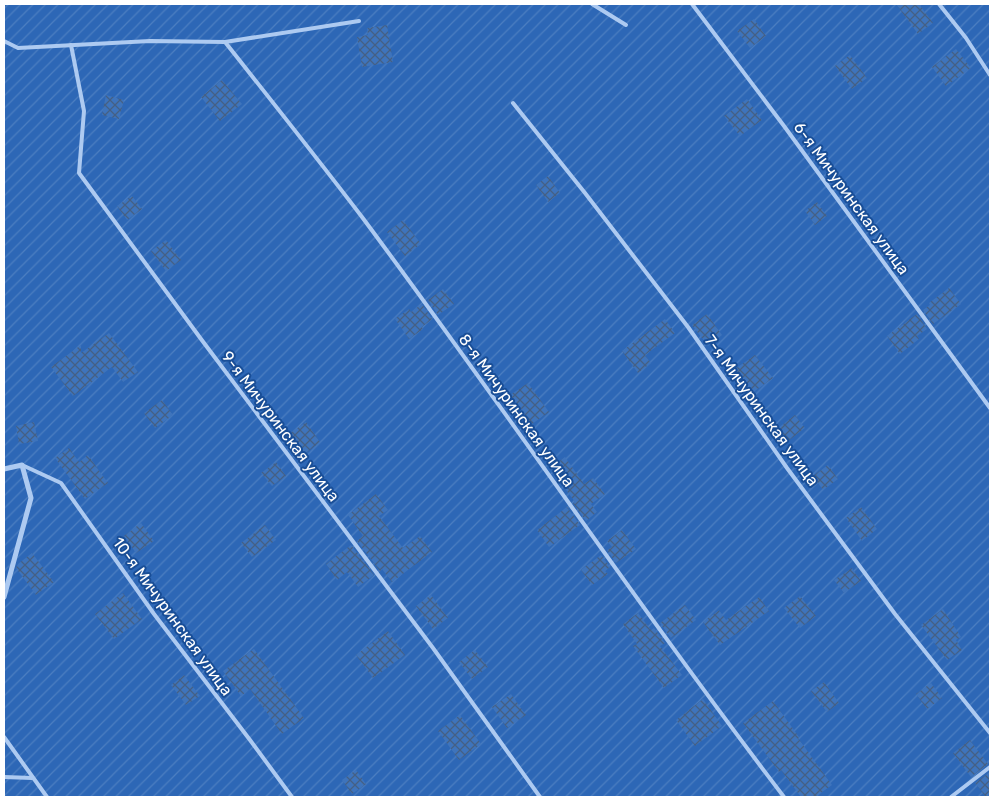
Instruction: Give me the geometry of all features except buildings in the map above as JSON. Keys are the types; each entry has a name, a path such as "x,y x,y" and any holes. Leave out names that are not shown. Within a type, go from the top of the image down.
{"street":[{"path":"4,469 22,465 31,498 4,597"}],"lane":[{"path":"592,4 626,25"},
{"name":"6-я Мичуринская улица","path":"692,4 778,118 990,408"},
{"path":"939,4 966,38 990,75"},
{"path":"4,41 18,48 150,41 225,42 360,21"},
{"name":"8-я Мичуринская улица","path":"225,42 362,217 720,714 784,797"},
{"name":"9-я Мичуринская улица","path":"71,45 84,111 79,173 206,347 433,648 540,797"},
{"name":"7-я Мичуринская улица","path":"513,102 688,327 782,461 895,614 990,733"},
{"name":"10-я Мичуринская улица","path":"22,465 62,483 154,614 292,797"},
{"path":"4,737 47,797"},
{"path":"951,797 990,767"},
{"path":"4,776 32,778"}],"shaded area":[{"path":"4,4 990,4 990,797 4,797"}]}
